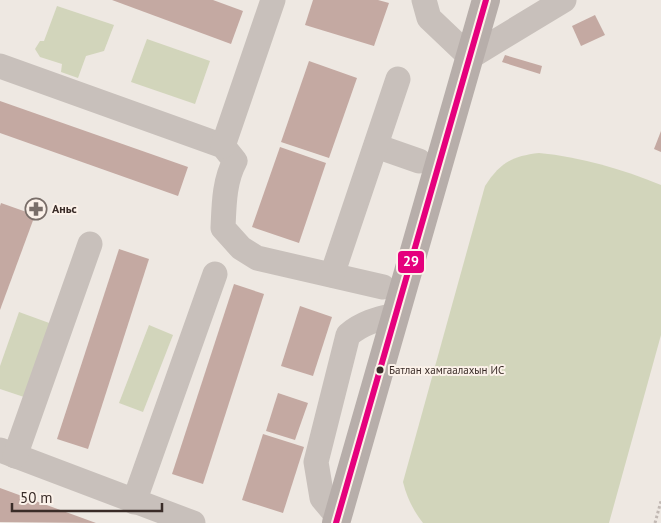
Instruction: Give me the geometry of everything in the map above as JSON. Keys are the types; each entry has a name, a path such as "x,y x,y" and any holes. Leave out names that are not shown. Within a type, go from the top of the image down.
{"main road":[{"path":"337,520 486,0"}],"street":[{"path":"223,146 273,0"},
{"path":"424,0 429,18 470,57 564,0"},
{"path":"0,66 223,146 235,161 230,171 225,198 224,228 241,248 257,258 383,287"},
{"path":"332,275 398,79"},
{"path":"376,146 419,160"},
{"path":"90,244 8,453 177,520"},
{"path":"134,502 215,274"},
{"path":"337,520 322,498 316,462 348,335 358,326 373,320 396,316"}],"path":[{"path":"655,523 661,501"}],"green space":[{"path":"57,6 114,25 104,51 86,56 78,78 61,72 62,64 40,57 35,49 40,41 44,41"},
{"path":"147,39 210,61 195,104 131,82"},
{"path":"539,153 601,164 661,185 661,335 609,523 423,523 411,504 403,482 485,186 496,172 508,162 521,156"},
{"path":"19,312 52,324 27,398 0,389 0,366"},
{"path":"149,325 173,335 143,412 119,403"}],"building":[{"path":"112,0 213,0 243,11 231,44"},
{"path":"313,0 378,0 389,3 374,46 305,25"},
{"path":"595,15 605,35 581,46 572,26"},
{"path":"505,55 542,66 540,74 502,62"},
{"path":"309,61 357,78 329,158 281,142"},
{"path":"0,101 188,167 178,196 0,133"},
{"path":"661,131 661,152 654,149"},
{"path":"280,147 326,163 299,243 252,227"},
{"path":"1,203 35,215 0,310 0,206"},
{"path":"119,249 149,259 88,449 57,439"},
{"path":"234,284 264,294 203,484 172,474"},
{"path":"300,306 332,317 313,376 281,366"},
{"path":"278,393 308,403 295,440 266,431"},
{"path":"263,434 304,447 283,513 242,500"},
{"path":"0,488 96,523 0,522"}],"transit line":[{"name":"29","path":"336,523 486,0"}],"place":[{"name":"Аньс","path":"36,209"},
{"name":"Батлан хамгаалахын ИС","path":"380,370"}]}
